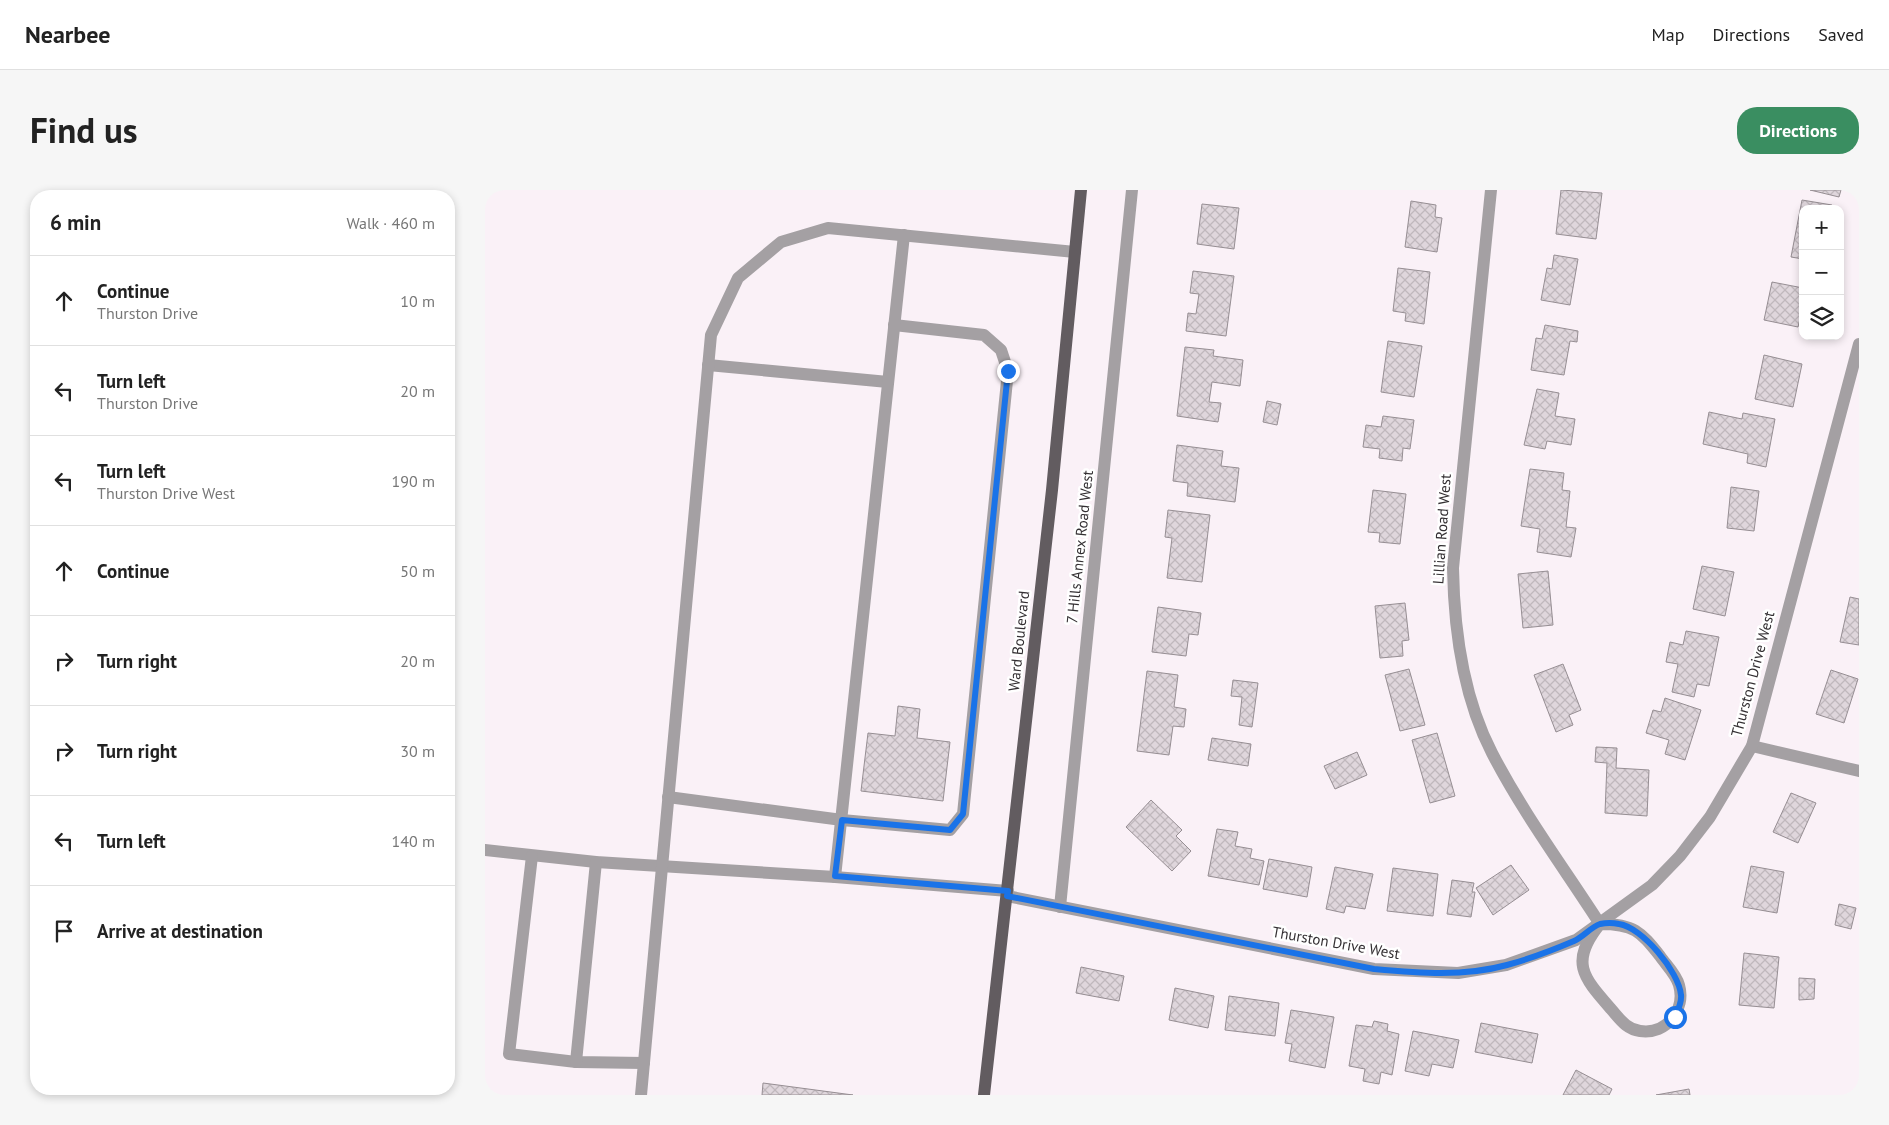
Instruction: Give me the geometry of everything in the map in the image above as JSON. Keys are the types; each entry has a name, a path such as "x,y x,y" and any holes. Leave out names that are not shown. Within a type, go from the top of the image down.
{"main road":[{"name":"Ward Boulevard","path":"984,1095 1052,490 1081,190"}],"street":[{"name":"7 Hills Annex Road West","path":"1061,906 1132,190"},
{"name":"Lillian Road West","path":"1491,190 1453,568 1453,600 1460,652 1475,713 1492,753 1533,822 1600,924"},
{"path":"641,1095 711,335 738,278 781,242 828,228 1075,252"},
{"path":"835,876 904,235"},
{"path":"668,797 842,820 950,830 963,814 1008,371 1001,350 984,335 895,326"},
{"name":"Thurston Drive West","path":"485,850 596,862 835,876 1007,894 1374,969 1458,973 1506,965 1576,940 1652,885 1680,856 1710,817 1752,746 1859,344"},
{"path":"708,365 888,382"},
{"path":"1752,746 1859,771"},
{"path":"532,856 509,1054 576,1062 644,1063"},
{"path":"576,1062 596,862"},
{"path":"1600,924 1619,924 1631,927 1642,934 1679,982 1681,997 1675,1017 1663,1027 1657,1030 1641,1031 1627,1027 1587,981 1583,956 1588,939 1600,924"}],"building":[{"path":"1561,190 1602,193 1596,239 1556,234"},
{"path":"1810,190 1841,190 1839,197"},
{"path":"1802,200 1832,205 1801,205"},
{"path":"1411,201 1436,205 1435,217 1442,218 1437,252 1405,247"},
{"path":"1202,204 1239,208 1234,249 1197,244"},
{"path":"1799,216 1799,258 1791,257"},
{"path":"1554,255 1578,259 1570,305 1541,300 1547,268 1552,269"},
{"path":"1398,268 1430,272 1424,324 1405,321 1406,313 1393,311"},
{"path":"1193,271 1234,276 1226,336 1186,331 1188,313 1196,314 1199,294 1190,293"},
{"path":"1772,282 1799,287 1798,327 1764,320"},
{"path":"1545,325 1578,331 1577,342 1570,341 1564,375 1531,370 1536,338 1542,339"},
{"path":"1388,341 1422,346 1414,397 1381,392"},
{"path":"1185,347 1214,350 1213,356 1243,360 1240,386 1212,382 1209,402 1221,403 1218,422 1177,416"},
{"path":"1764,355 1802,364 1793,407 1755,399"},
{"path":"1537,389 1559,393 1555,416 1575,419 1571,445 1547,441 1545,449 1524,445"},
{"path":"1267,401 1281,404 1277,425 1263,422"},
{"path":"1709,412 1742,419 1743,413 1775,419 1766,467 1747,463 1748,454 1703,444"},
{"path":"1383,416 1414,420 1410,449 1403,448 1402,461 1379,458 1380,449 1363,447 1366,425 1381,427"},
{"path":"1177,445 1223,451 1221,466 1239,468 1235,502 1187,496 1188,483 1173,481"},
{"path":"1530,469 1564,473 1562,490 1570,491 1566,527 1576,528 1571,557 1537,552 1540,529 1521,526"},
{"path":"1731,487 1759,491 1754,531 1727,528"},
{"path":"1373,490 1406,494 1400,544 1379,542 1380,533 1368,532"},
{"path":"1168,510 1210,515 1202,582 1167,578 1172,538 1165,537"},
{"path":"1702,566 1734,572 1725,616 1693,609"},
{"path":"1548,571 1553,625 1523,628 1518,574"},
{"path":"1850,597 1859,599 1859,645 1840,642"},
{"path":"1405,603 1409,640 1402,641 1403,656 1380,658 1375,606"},
{"path":"1158,607 1201,613 1198,635 1189,634 1186,656 1152,652"},
{"path":"1686,631 1719,637 1709,686 1697,684 1694,697 1672,692 1678,664 1666,662 1670,642 1683,645"},
{"path":"1563,664 1581,710 1569,715 1573,725 1556,732 1534,675"},
{"path":"1409,669 1425,725 1400,731 1385,675"},
{"path":"1831,670 1858,679 1844,723 1816,714"},
{"path":"1147,671 1178,675 1174,707 1186,709 1184,727 1173,726 1169,755 1137,751"},
{"path":"1233,680 1258,683 1252,727 1239,725 1242,697 1231,696"},
{"path":"1665,698 1701,710 1685,760 1665,754 1669,740 1646,733 1653,710 1661,712"},
{"path":"898,706 920,709 917,738 950,742 943,801 861,791 868,733 895,736"},
{"path":"1437,733 1455,796 1430,803 1412,740"},
{"path":"1212,738 1251,744 1248,766 1208,760"},
{"path":"1596,747 1617,748 1616,768 1649,770 1647,816 1605,813 1607,763 1595,762"},
{"path":"1357,752 1367,775 1335,789 1324,766"},
{"path":"1791,793 1816,803 1798,843 1773,832"},
{"path":"1151,800 1182,830 1176,836 1191,851 1172,871 1126,827"},
{"path":"1217,829 1238,832 1235,846 1252,849 1250,858 1264,861 1259,885 1208,876"},
{"path":"1269,859 1312,867 1307,897 1263,889"},
{"path":"1511,865 1529,890 1493,915 1476,888"},
{"path":"1751,866 1784,872 1777,913 1743,907"},
{"path":"1335,867 1373,874 1365,909 1346,906 1344,913 1326,909"},
{"path":"1393,868 1438,874 1433,916 1387,911"},
{"path":"1452,880 1474,883 1472,892 1475,892 1471,917 1447,914"},
{"path":"1839,904 1856,908 1851,929 1835,925"},
{"path":"1744,953 1779,957 1774,1008 1739,1005"},
{"path":"1081,967 1124,976 1119,1001 1076,993"},
{"path":"1799,978 1815,979 1814,999 1799,1000"},
{"path":"1175,988 1214,996 1208,1028 1169,1020"},
{"path":"1229,996 1279,1003 1275,1036 1225,1030"},
{"path":"1291,1010 1334,1017 1325,1068 1289,1061 1292,1044 1285,1043"},
{"path":"1374,1021 1388,1024 1387,1031 1399,1034 1392,1075 1381,1072 1379,1084 1363,1081 1365,1069 1349,1066 1356,1025 1372,1027"},
{"path":"1481,1023 1538,1034 1532,1063 1475,1052"},
{"path":"1413,1031 1459,1040 1453,1068 1432,1064 1429,1076 1405,1071"},
{"path":"1576,1070 1612,1089 1609,1095 1563,1095"},
{"path":"763,1083 853,1095 762,1095"},
{"path":"1689,1089 1690,1095 1656,1095"}],"route":[{"path":"1008,371 963,814 950,830 842,820 835,876 1008,891 1007,896 1374,969 1412,972 1458,973 1506,965 1576,940 1600,924 1619,924 1631,927 1642,934 1679,982 1681,997 1679,1010 1675,1017"}]}
